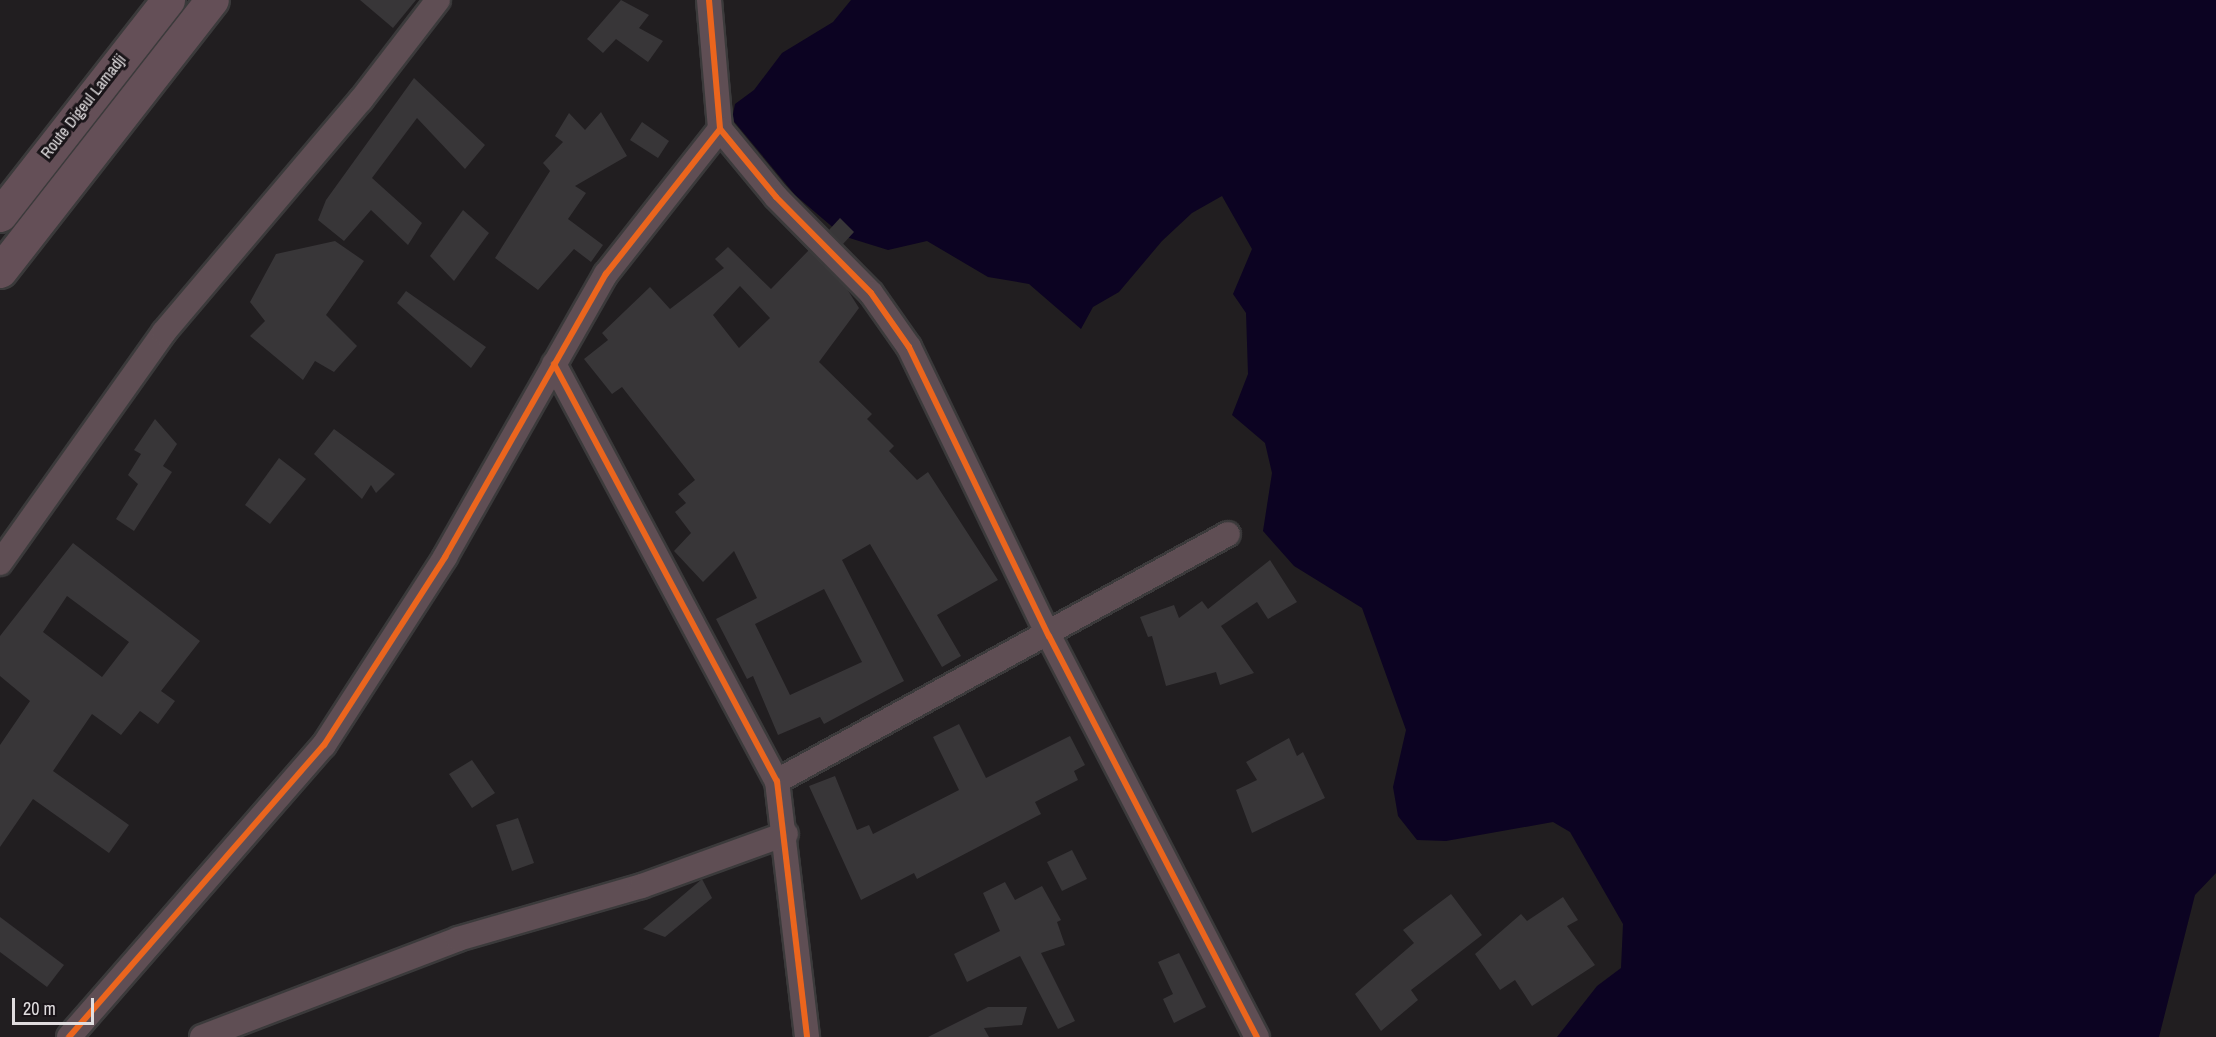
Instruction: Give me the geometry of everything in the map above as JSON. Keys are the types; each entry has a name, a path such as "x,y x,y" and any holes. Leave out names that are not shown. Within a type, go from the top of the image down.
{"main road":[{"name":"Route Digeul Lamadji","path":"0,214 168,0"},
{"path":"0,271 212,0"}],"street":[{"path":"0,563 164,332 361,100 438,0"},
{"path":"709,0 720,129 776,197 871,292 909,347 1049,636 1257,1037"},
{"path":"69,1037 324,745 445,557 606,274 720,129"},
{"path":"554,364 777,780 786,834 807,1037"},
{"path":"777,780 1049,636 1228,534"},
{"path":"202,1037 458,939 642,886 786,834"}],"shaded area":[{"path":"851,0 2216,0 2216,873 2195,895 2159,1037 1557,1037 1597,986 1621,968 1623,924 1570,832 1553,822 1446,841 1417,840 1398,816 1393,787 1406,730 1362,608 1294,566 1263,531 1272,473 1265,443 1232,415 1248,374 1246,313 1233,294 1252,249 1222,196 1192,213 1162,241 1119,292 1093,307 1081,329 1029,284 988,277 927,241 888,250 843,236 795,195 732,119 735,104 754,90 782,53 833,22"}],"building":[{"path":"360,0 416,0 393,28"},
{"path":"621,0 649,15 639,28 663,41 648,62 616,39 603,53 587,39"},
{"path":"414,78 485,145 465,169 417,118 372,178 422,223 408,245 371,210 344,241 318,220 326,200"},
{"path":"601,112 627,156 575,186 586,193 568,219 603,245 591,262 574,249 538,290 495,258 550,171 543,163 563,142 555,136 569,113 585,130"},
{"path":"642,122 669,141 658,158 630,140"},
{"path":"463,210 489,233 454,281 430,256"},
{"path":"840,218 854,232 843,244 829,230"},
{"path":"335,241 364,261 326,315 357,346 334,372 315,361 303,380 250,336 265,321 250,302 276,254"},
{"path":"728,247 771,289 809,250 847,289 859,308 819,362 872,414 867,419 894,446 889,451 917,480 928,472 998,580 937,615 961,656 942,667 870,544 842,560 904,681 824,724 820,717 778,735 753,676 747,679 716,619 757,598 734,551 703,582 674,551 691,533 675,512 686,503 678,494 695,480 622,387 612,394 584,359 608,340 602,333 650,287 670,309 724,268 715,259","holes":["740,286 770,318 739,348 713,315","824,589 862,662 790,695 755,624"]},
{"path":"406,291 486,347 471,368 397,303"},
{"path":"155,419 177,444 163,466 172,472 134,531 116,519 138,484 128,475 141,454 134,450"},
{"path":"334,429 395,474 376,493 371,485 362,499 314,454"},
{"path":"279,458 306,479 270,524 245,505"},
{"path":"73,543 200,641 161,691 175,701 158,724 140,711 121,735 92,714 53,771 129,825 109,853 33,799 0,847 0,745 30,701 0,676 0,636","holes":["67,596 129,642 102,677 43,632"]},
{"path":"1270,560 1297,602 1268,619 1257,602 1221,626 1254,673 1220,685 1216,672 1166,686 1152,636 1148,637 1140,617 1174,605 1179,618 1202,601 1208,609"},
{"path":"959,724 986,778 1070,736 1085,765 1074,771 1078,780 1035,802 1041,814 917,879 914,873 861,900 809,786 835,776 857,830 869,825 873,834 959,790 933,737"},
{"path":"1289,738 1297,756 1303,752 1325,798 1252,833 1236,790 1257,780 1246,762"},
{"path":"472,760 495,793 472,808 449,774"},
{"path":"518,818 534,863 512,871 496,825"},
{"path":"1072,850 1087,879 1062,891 1047,862"},
{"path":"702,879 712,898 665,937 643,929"},
{"path":"1005,882 1015,900 1042,886 1061,920 1057,922 1065,945 1041,953 1075,1021 1058,1029 1020,956 967,982 954,954 1000,931 983,893"},
{"path":"1451,894 1482,935 1411,990 1418,1000 1381,1031 1355,994 1414,943 1403,930"},
{"path":"1563,897 1578,920 1567,926 1595,965 1532,1006 1515,980 1500,990 1475,954 1521,914 1527,921"},
{"path":"0,917 64,965 47,987 0,952"},
{"path":"1179,953 1206,1007 1174,1023 1163,999 1173,994 1158,962"},
{"path":"988,1007 1027,1007 1022,1025 984,1028 989,1037 928,1037"}],"cycle path":[{"path":"709,0 720,129 776,197 871,293 909,347 1049,636 1257,1037"},
{"path":"69,1037 324,745 445,557 606,274 720,129"},
{"path":"554,364 777,781 807,1037"}]}
